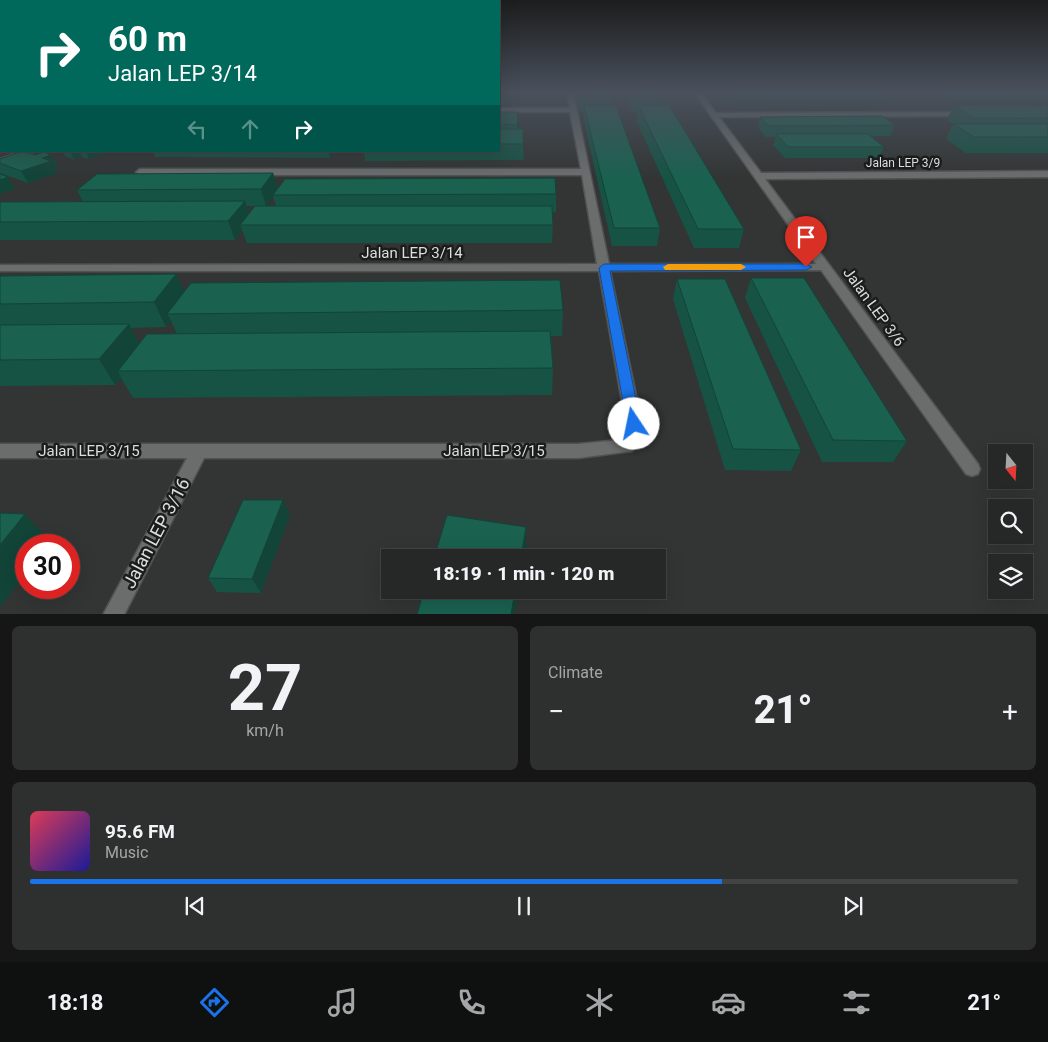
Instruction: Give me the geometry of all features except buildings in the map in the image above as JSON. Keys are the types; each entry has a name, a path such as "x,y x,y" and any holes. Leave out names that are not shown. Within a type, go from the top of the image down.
{"street":[{"name":"Jalan LEP 3/15","path":"0,451 578,451 626,446 634,424 576,121"},
{"name":"Jalan LEP 3/6","path":"718,121 972,469"},
{"path":"0,162 29,152"},
{"path":"0,153 15,157"},
{"path":"140,172 586,172"},
{"name":"Jalan LEP 3/9","path":"759,176 1048,174"},
{"name":"Jalan LEP 3/14","path":"0,268 825,267"},
{"name":"Jalan LEP 3/16","path":"113,614 199,451"}],"slow traffic":[{"path":"668,267 741,267"}],"route":[{"path":"634,424 604,268 806,267"}]}
